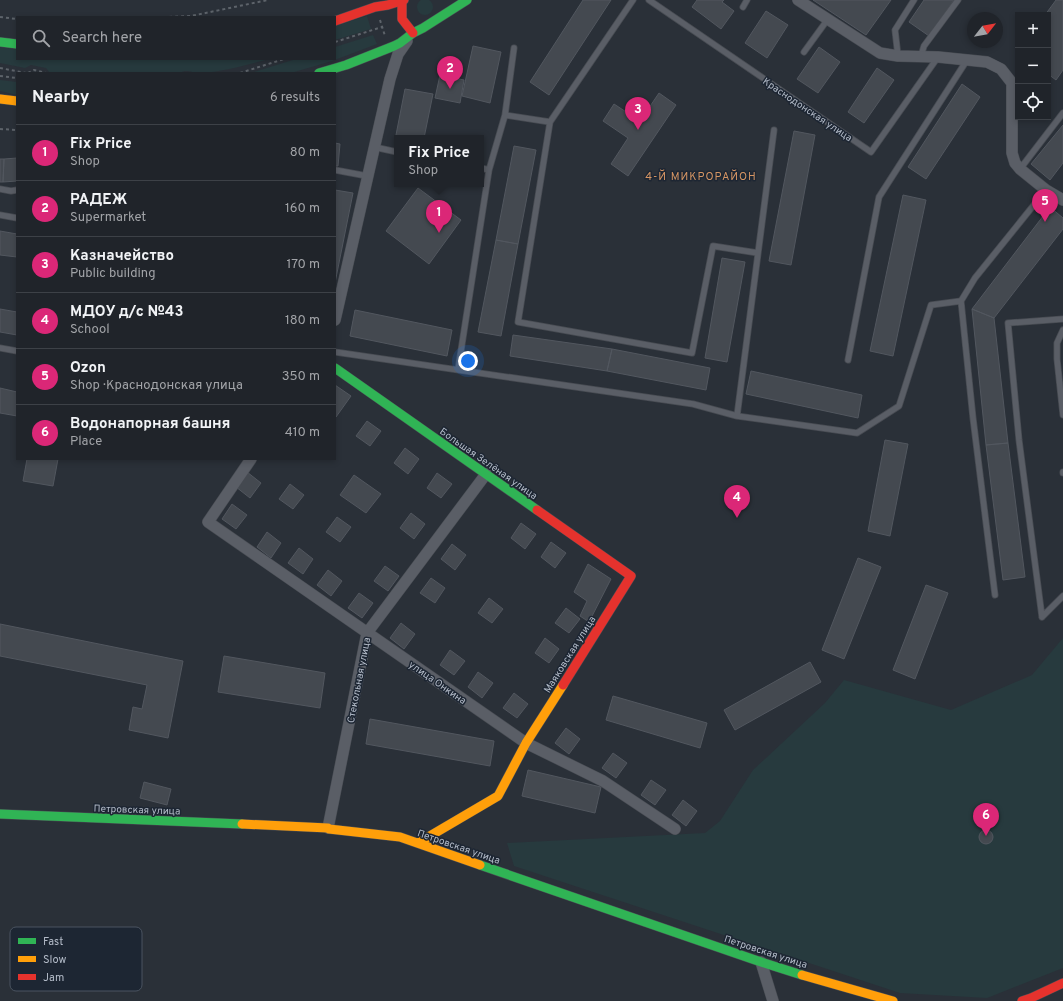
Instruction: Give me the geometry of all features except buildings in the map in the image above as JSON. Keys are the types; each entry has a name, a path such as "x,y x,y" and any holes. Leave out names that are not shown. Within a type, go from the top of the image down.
{"street":[{"path":"336,21 375,7 388,5 403,0 402,20 412,33"},
{"path":"322,72 381,52 400,43 412,33 424,28 468,0"},
{"path":"798,0 880,53 898,56 938,57 987,62 1001,69 1012,83 1012,153 1015,163 1020,169 1046,190 1063,200"},
{"path":"443,5 444,15"},
{"path":"336,316 390,79 398,54 412,33"},
{"path":"0,42 16,44"},
{"path":"0,99 16,101"},
{"name":"Большая Зелёная улица","path":"336,369 631,576"},
{"name":"улица Онкина","path":"250,460 208,522 526,743 603,781 675,829"},
{"name":"Стекольная улица","path":"328,828 368,633 486,474"},
{"name":"Маяковская улица","path":"418,843 498,796 526,743 631,576"},
{"name":"Петровская улица","path":"0,814 328,828 400,838 762,962 893,1001"},
{"path":"762,962 773,1001"},
{"path":"1022,1001 1063,983"}],"lane":[{"path":"632,0 550,122 518,322 692,353 712,246 758,253"},
{"name":"Краснодонская улица","path":"649,0 871,152 938,57"},
{"path":"743,7 747,0"},
{"path":"898,56 895,30 914,0"},
{"path":"921,56 924,46 958,0"},
{"path":"804,52 828,19"},
{"path":"458,370 489,170 505,115 514,48"},
{"path":"848,360 879,197 967,60"},
{"path":"1020,169 1063,113"},
{"path":"505,115 550,122"},
{"path":"737,416 774,130"},
{"path":"374,147 394,151"},
{"path":"484,169 489,170"},
{"path":"336,170 367,176"},
{"path":"0,189 16,190"},
{"path":"995,595 972,418 961,301 975,278 1046,190"},
{"path":"0,215 16,218"},
{"path":"336,352 693,404 737,416 857,433 898,406 931,305 961,301"},
{"path":"1063,319 1008,323 1019,440 1042,617 1063,596"},
{"path":"1063,330 1057,343 1057,359 1063,415"},
{"path":"0,348 16,351"}],"path":[{"path":"191,16 268,0"},
{"path":"0,17 16,19"},
{"path":"336,42 382,27"},
{"path":"243,72 281,60"},
{"path":"0,68 22,72"},
{"path":"29,72 34,70 42,72"},
{"path":"0,76 16,78"},
{"path":"0,129 16,130"}],"green space":[{"path":"422,-1 428,-1 433,4 431,13 428,15 422,15 417,10 417,4"},
{"path":"367,16 371,29 336,40 336,26"},
{"path":"373,35 377,44 336,59 336,47"},
{"path":"0,47 16,49 16,60 265,60 226,70 209,72 49,72 46,68 31,65 25,68 0,63"},
{"path":"293,60 335,60 294,72 254,72"},
{"path":"0,80 16,82 16,95 0,91"},
{"path":"1063,638 1063,968 987,998 900,993 514,866 507,843 705,833 720,821 753,770 825,703 844,680 951,710 1032,675"}],"traffic: fast":[{"path":"322,72 346,65 394,46 467,0"},
{"path":"0,42 16,44"},
{"path":"336,369 537,510"},
{"path":"0,814 242,824"},
{"path":"480,865 802,975"}],"traffic: slow":[{"path":"0,99 16,101"},
{"path":"418,843 498,796 526,743 563,685"},
{"path":"242,824 328,828 400,837 480,865"},
{"path":"802,975 893,1001"}],"traffic: jam":[{"path":"402,0 402,19 413,33"},
{"path":"336,21 375,7 404,0"},
{"path":"537,510 631,576 563,685"},
{"path":"1022,1001 1063,983"}],"place":[{"name":"РАДЕЖ","path":"450,89"},
{"name":"Казначейство","path":"638,130"},
{"name":"Ozon","path":"1045,222"},
{"name":"Fix Price","path":"439,233"},
{"name":"МДОУ д/с №43","path":"737,518"},
{"name":"Водонапорная башня","path":"986,836"}],"district":[{"name":"4-Й МИКРОРАЙОН","path":"701,176"}]}
